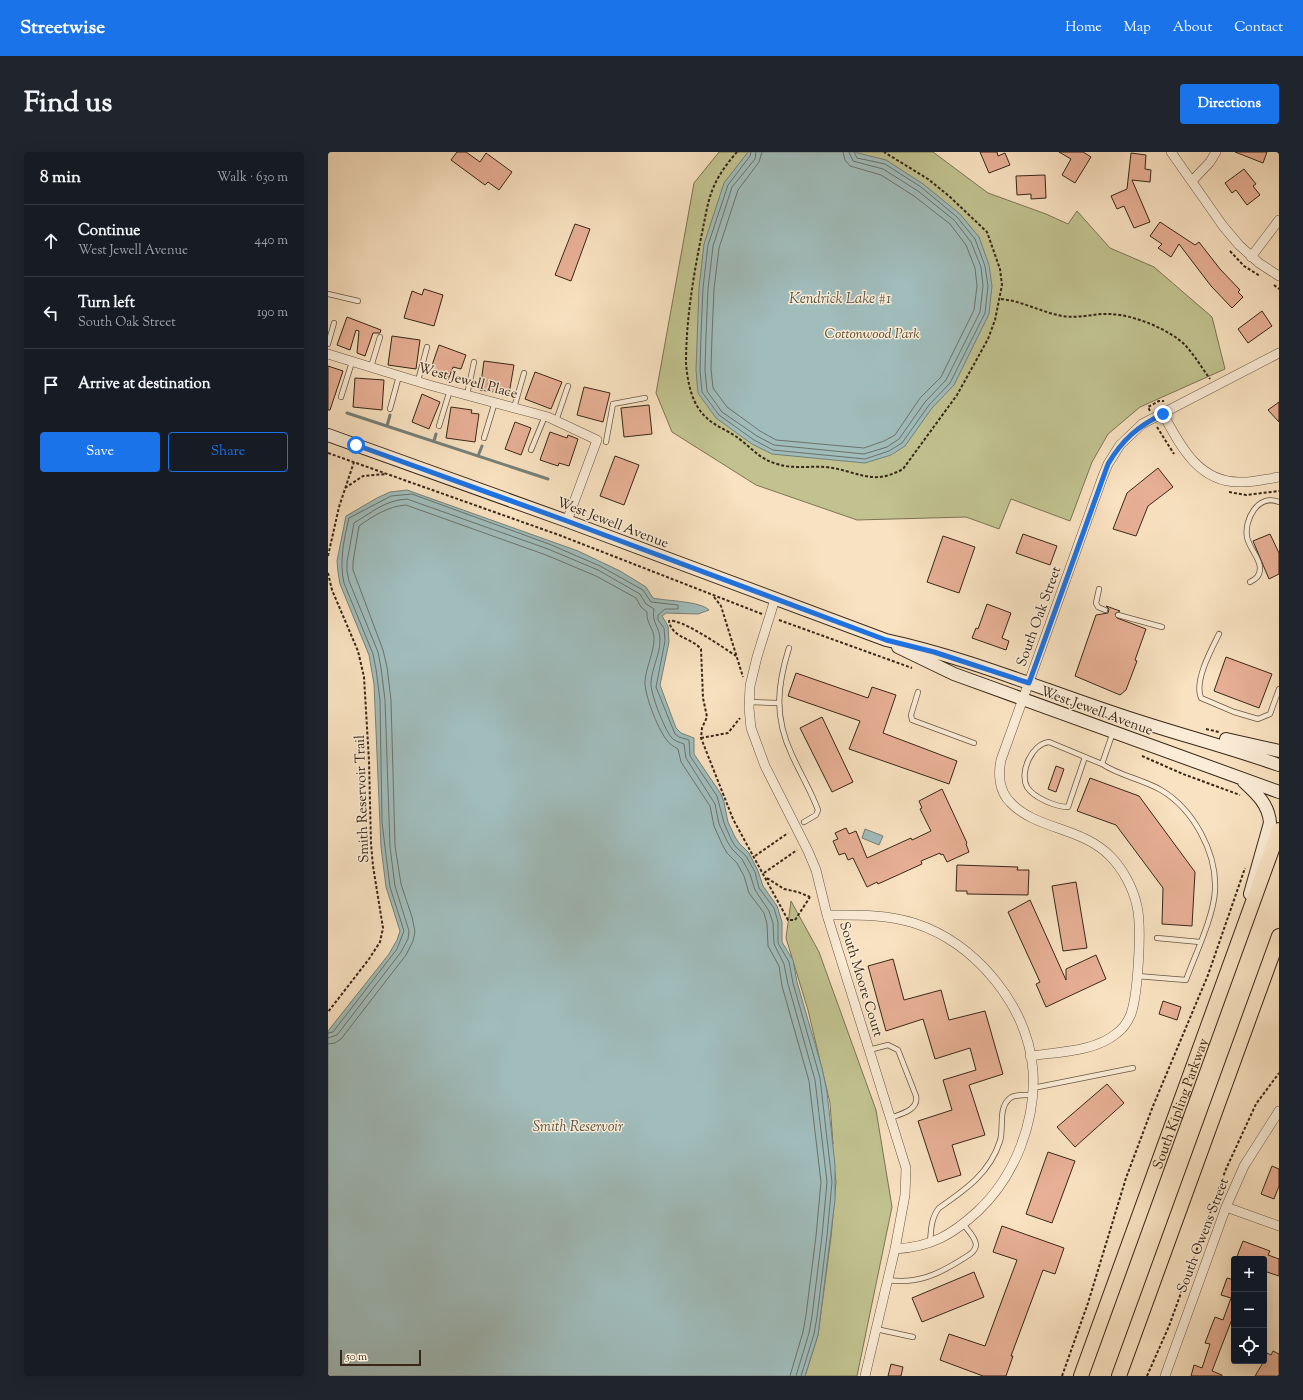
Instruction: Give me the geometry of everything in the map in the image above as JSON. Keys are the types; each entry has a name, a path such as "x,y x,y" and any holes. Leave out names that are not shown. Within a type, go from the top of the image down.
{"main road":[{"name":"West Jewell Avenue","path":"328,435 567,521 775,600 886,640 928,650 1029,683 1113,713 1231,748 1279,765"},
{"name":"West Jewell Avenue","path":"886,640 935,666 1240,779 1279,792"},
{"path":"1174,732 1206,735 1279,751"},
{"path":"1240,779 1264,802 1270,814 1270,823 1256,871 1240,937"},
{"name":"South Kipling Parkway","path":"1081,1376 1279,830"},
{"path":"1119,1376 1278,938"}],"street":[{"path":"1171,152 1223,226 1251,257 1279,276"},
{"path":"1192,181 1210,162 1216,152"},
{"path":"1251,257 1279,220"},
{"name":"South Oak Street","path":"1030,1056 1100,1044 1116,1034 1130,1016 1135,996 1140,927 1137,905 1130,884 1111,856 1094,843 1025,814 1004,795 1001,786 999,768 1029,683 1108,464 1120,445 1142,424 1279,353"},
{"name":"West Jewell Place","path":"328,354 399,376 545,416 602,441"},
{"path":"1163,414 1185,452 1194,464 1204,471 1225,480 1239,482 1279,477"},
{"path":"567,521 602,441"},
{"name":"South Moore Court","path":"775,600 757,657 750,686 749,705 753,736 760,755 816,870 827,915 904,1162 906,1174 905,1195 895,1249 865,1376"},
{"path":"827,915 868,915 901,919 930,929 956,943 979,962 1006,996 1018,1018 1030,1056 1033,1092 1026,1132 1011,1167 990,1198 963,1224 930,1243 913,1248 895,1249"},
{"name":"South Owens Street","path":"1165,1376 1226,1207 1244,1166 1279,1111"},
{"path":"1226,1207 1279,1226"}],"lane":[{"path":"328,294 358,301"},
{"path":"328,344 334,323"},
{"path":"371,367 380,337"},
{"path":"418,381 428,347"},
{"path":"341,397 352,362"},
{"path":"467,395 474,362"},
{"path":"514,408 524,373"},
{"path":"390,409 399,376"},
{"path":"556,420 568,386"},
{"path":"439,426 450,390"},
{"path":"602,441 613,404 644,398"},
{"path":"484,438 495,402"},
{"path":"531,450 545,416"},
{"path":"1250,582 1256,579 1260,571 1260,566 1247,539 1246,532 1250,516 1255,508 1269,499 1279,502"},
{"path":"1099,589 1096,603 1098,607 1105,610"},
{"path":"1118,615 1162,626"},
{"path":"1219,634 1199,683 1201,698 1234,712 1258,718 1270,714 1279,689"},
{"path":"789,648 779,684 779,703 785,739 818,810 816,815 804,822"},
{"path":"918,692 911,715 912,720 974,743"},
{"path":"749,705 779,703"},
{"path":"1102,764 1113,732"},
{"path":"1085,757 1068,807 1062,807 1033,794 1025,781 1029,758 1039,744 1048,742 1085,757 1102,764 1111,770 1161,790 1179,804 1192,820 1207,846 1213,867 1215,891 1208,920 1186,980 1136,976"},
{"path":"1157,938 1200,942"},
{"path":"869,1050 888,1045 898,1050 918,1102 915,1107 890,1118"},
{"path":"930,1243 932,1219 935,1213 939,1208 978,1180 994,1155 1000,1140 1002,1118 1007,1100 1012,1096 1133,1068"},
{"path":"888,1280 899,1281 920,1279 940,1273 972,1253 976,1246 975,1240 963,1224"},
{"path":"876,1328 913,1337"}],"path":[{"path":"737,152 714,184 697,257 690,302 686,363 689,384 696,405 705,418 718,428 728,432 742,441 767,461 790,466 826,467 846,470 874,478 891,476 903,469 957,395 988,340 1001,299 1002,285 1000,268 987,232 949,196 928,179 884,152"},
{"path":"1001,299 1012,300 1061,316 1074,318 1113,314 1135,318 1174,337 1186,346 1210,379"},
{"path":"328,453 560,535 759,613"},
{"path":"328,556 344,489 354,462"},
{"path":"344,489 352,482 363,476 378,473 389,474"},
{"path":"1237,494 1246,495 1279,491"},
{"name":"Smith Reservoir Trail","path":"328,573 332,590 358,651 364,677 372,851 383,928 380,942 369,959 328,1012"},
{"path":"712,595 721,606 743,677 750,686"},
{"path":"736,656 692,629 674,621 669,621 672,628 681,638 701,648 703,698 707,717 701,738 733,819 755,856 788,920 796,920 810,897"},
{"path":"787,623 918,670"},
{"path":"701,738 728,733 749,705"},
{"path":"1141,755 1183,774 1243,796"},
{"path":"755,856 796,828"},
{"path":"764,873 795,850 805,846"},
{"path":"1062,1376 1137,1149 1153,1106 1208,975 1242,873 1246,866"},
{"path":"766,878 784,889 824,901"},
{"path":"1147,1376 1169,1326 1226,1169 1256,1104 1279,1073"}],"green space":[{"name":"Cottonwood Park","path":"719,152 933,152 988,193 1046,214 1068,224 1077,211 1110,248 1154,267 1212,317 1225,369 1140,407 1108,434 1092,462 1070,521 1011,499 999,529 966,517 857,520 756,485 672,432 656,393 694,183"},
{"path":"791,901 819,952 876,1110 892,1207 857,1376 805,1376 818,1335 831,1237 836,1182 831,1139 833,1144 830,1103 808,1010 786,938"}],"water":[{"name":"Kendrick Lake #1","path":"748,152 854,152 886,160 923,184 960,214 979,237 989,265 992,286 989,314 954,385 932,408 905,446 891,455 865,463 772,454 752,444 716,418 698,393 696,370 699,288 704,244 724,183"},
{"name":"Smith Reservoir","path":"407,490 578,551 620,571 646,587 653,598 691,603 705,607 709,610 698,614 666,613 662,616 668,626 669,642 660,685 676,728 681,733 694,738 694,754 721,794 728,822 735,837 749,853 758,871 763,886 777,906 782,922 782,942 793,960 797,982 822,1068 827,1092 835,1165 835,1200 818,1335 805,1376 328,1376 328,1031 389,954 400,931 386,887 381,847 374,684 369,655 340,584 337,561 346,516 390,492"},
{"path":"865,829 883,836 879,845 862,838"}],"building":[{"path":"457,152 466,152 480,162 486,153 512,172 499,190 488,182 485,185 451,160"},
{"path":"980,152 997,152 998,156 1005,153 1010,165 989,173"},
{"path":"1059,152 1083,152 1091,157 1075,183 1062,175 1071,159"},
{"path":"1235,152 1267,152 1263,163"},
{"path":"1131,153 1146,155 1145,169 1151,170 1150,182 1132,180 1150,222 1134,228 1124,206 1117,209 1111,196 1127,189"},
{"path":"1244,169 1256,184 1253,186 1260,195 1247,205 1236,190 1232,193 1225,183"},
{"path":"1045,175 1046,198 1031,199 1031,194 1017,195 1016,176"},
{"path":"1160,222 1195,245 1199,242 1220,269 1240,290 1238,292 1243,297 1232,308 1211,286 1179,244 1171,257 1158,248 1162,244 1150,236"},
{"path":"575,224 590,229 571,281 555,275"},
{"path":"424,289 443,295 434,326 404,318 412,291 422,295"},
{"path":"1262,311 1272,326 1248,343 1238,329"},
{"path":"347,317 381,330 380,333 373,333 365,356 357,353 359,331 356,330 350,350 337,345"},
{"path":"392,336 420,340 416,369 388,365"},
{"path":"439,345 466,355 461,369 453,367 448,380 439,377 439,372 430,371"},
{"path":"484,361 514,365 509,394 480,390"},
{"path":"328,366 343,371 330,410 328,410"},
{"path":"535,372 562,382 551,409 525,399"},
{"path":"355,378 384,380 382,410 353,407"},
{"path":"584,387 610,393 603,422 577,415"},
{"path":"422,394 440,402 429,429 412,422"},
{"path":"1279,402 1279,422 1268,410"},
{"path":"649,405 652,434 624,437 621,408"},
{"path":"451,407 472,410 471,413 479,414 475,442 446,438"},
{"path":"515,422 531,428 521,455 505,449"},
{"path":"550,432 567,438 568,435 578,439 569,466 559,463 558,466 540,460"},
{"path":"615,456 639,465 624,505 600,496"},
{"path":"1158,468 1173,487 1148,506 1136,536 1113,529 1127,493"},
{"path":"1023,534 1057,546 1050,565 1016,553"},
{"path":"1270,534 1279,553 1279,574 1269,579 1253,541"},
{"path":"943,536 975,547 959,593 927,582"},
{"path":"987,604 1011,613 1002,638 1009,641 1006,650 972,638 976,628 978,629"},
{"path":"1106,606 1120,611 1115,614 1117,618 1146,629 1135,660 1137,661 1126,690 1120,695 1075,676 1096,615 1108,613 1109,609"},
{"path":"1226,657 1272,674 1259,708 1214,691"},
{"path":"796,673 868,698 872,687 896,695 883,733 957,761 949,784 849,749 860,721 788,696"},
{"path":"822,717 853,782 832,792 800,728"},
{"path":"1056,766 1064,769 1056,792 1048,789"},
{"path":"1090,778 1139,796 1195,872 1192,926 1162,924 1163,888 1116,825 1077,811"},
{"path":"942,789 967,843 969,852 947,862 943,854 941,855 940,853 921,861 922,864 878,884 877,882 867,887 853,858 848,860 845,853 839,855 833,841 838,839 835,833 846,828 849,834 856,831 867,858 911,838 912,840 931,831 920,809 922,808 919,801"},
{"path":"957,865 1018,867 1017,870 1029,870 1028,895 967,894 967,891 956,891"},
{"path":"1076,882 1087,948 1063,951 1052,886"},
{"path":"1030,900 1066,980 1066,969 1096,955 1106,979 1046,1007 1036,984 1040,982 1008,912"},
{"path":"893,959 904,1000 941,990 949,1020 985,1011 1003,1074 969,1085 985,1135 952,1145 961,1175 938,1182 918,1121 952,1110 943,1080 976,1070 970,1048 935,1059 923,1019 886,1031 868,966"},
{"path":"1163,1001 1181,1007 1177,1020 1159,1014"},
{"path":"1107,1084 1124,1103 1075,1147 1057,1127"},
{"path":"1048,1152 1075,1161 1052,1223 1026,1214"},
{"path":"1272,1166 1279,1169 1279,1186 1274,1199 1261,1194"},
{"path":"1002,1226 1064,1248 1055,1274 1043,1270 1011,1356 1013,1356 1006,1376 983,1376 940,1360 949,1334 985,1346 1017,1260 993,1252"},
{"path":"1243,1241 1270,1251 1268,1255 1279,1259 1279,1276 1267,1272 1267,1256 1237,1256"},
{"path":"974,1272 984,1297 922,1322 912,1298"},
{"path":"1227,1278 1231,1279 1231,1298 1221,1295"},
{"path":"1231,1298 1231,1322 1212,1371 1222,1376 1191,1376 1194,1365 1202,1368 1210,1344 1205,1343 1215,1317 1223,1320"},
{"path":"1273,1351 1279,1354 1279,1376 1255,1376 1262,1364 1267,1364 1267,1353 1271,1355"},
{"path":"891,1364 903,1367 901,1376 888,1376"}],"waterway":[{"path":"347,413 548,479"},
{"path":"387,426 390,415"},
{"path":"434,441 436,434"},
{"path":"478,456 482,446"}],"route":[{"path":"356,445 567,521 775,600 886,640 934,652 1029,683 1108,464 1120,445 1129,435 1142,424 1163,414"}]}
